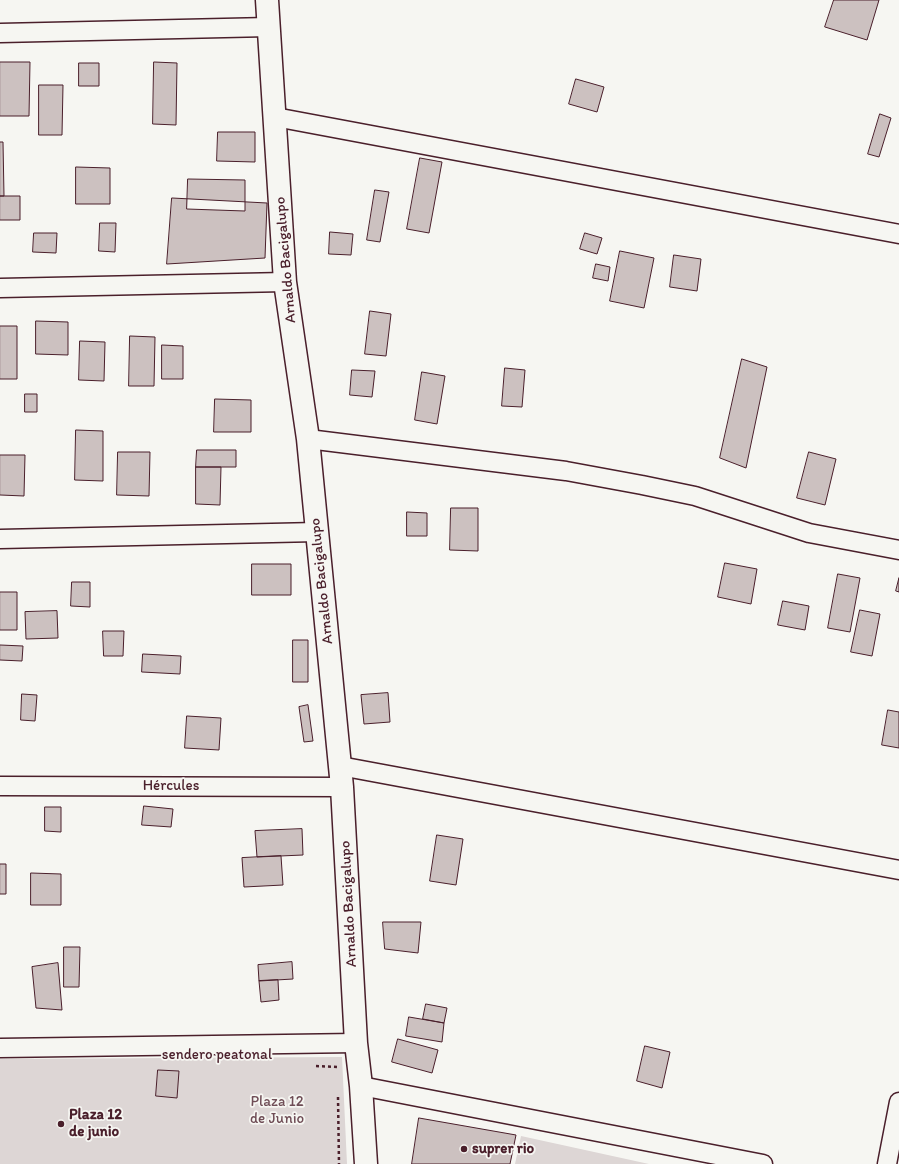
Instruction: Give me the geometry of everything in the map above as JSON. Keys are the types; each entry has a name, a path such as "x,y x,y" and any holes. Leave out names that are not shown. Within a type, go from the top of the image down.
{"street":[{"name":"Arnaldo Bacigalupo","path":"267,0 285,282 308,439 341,776 356,1043 361,1086 366,1164"},
{"path":"0,33 269,27"},
{"path":"275,117 899,234"},
{"path":"0,288 285,282"},
{"path":"308,439 566,471 642,485 695,496 809,533 899,550"},
{"path":"0,539 318,532"},
{"name":"Hércules","path":"0,786 341,776 899,870"},
{"path":"0,1048 356,1043"},
{"path":"361,1086 764,1164"},
{"path":"887,1164 899,1102"}],"path":[{"path":"313,1066 337,1066 337,1073"},
{"path":"338,1096 339,1164"}],"green space":[{"name":"Plaza 12 de Junio","path":"342,1057 347,1164 0,1164 0,1059"},
{"path":"521,1136 649,1164 515,1164"}],"building":[{"path":"834,0 879,0 867,40 825,27"},
{"path":"0,62 30,62 29,116 0,116"},
{"path":"154,62 177,63 176,125 153,124"},
{"path":"79,63 99,63 99,86 79,86"},
{"path":"576,79 604,87 597,112 569,104"},
{"path":"39,85 63,85 62,135 39,135"},
{"path":"880,114 891,118 879,157 868,154"},
{"path":"218,132 255,132 255,162 217,161"},
{"path":"0,142 3,142 4,196 0,196"},
{"path":"420,158 442,162 429,233 407,229"},
{"path":"76,167 110,168 110,204 76,204"},
{"path":"188,179 245,180 245,211 187,209"},
{"path":"375,190 389,192 380,242 367,240"},
{"path":"0,196 20,196 20,220 0,220"},
{"path":"172,198 267,203 265,258 167,264"},
{"path":"100,223 116,223 115,252 99,251"},
{"path":"330,232 353,234 351,255 329,254"},
{"path":"34,233 57,233 56,253 33,252"},
{"path":"585,233 602,238 597,254 580,249"},
{"path":"620,251 654,258 644,308 610,301"},
{"path":"674,255 701,259 697,291 670,287"},
{"path":"596,264 610,267 608,281 593,278"},
{"path":"370,311 391,314 386,356 365,354"},
{"path":"36,321 68,322 68,355 36,354"},
{"path":"0,326 17,326 17,379 0,379"},
{"path":"130,336 155,337 154,386 129,386"},
{"path":"80,341 105,342 104,381 79,380"},
{"path":"162,345 183,346 183,379 162,379"},
{"path":"742,359 767,367 746,468 720,458"},
{"path":"505,368 525,370 522,407 502,406"},
{"path":"352,370 375,371 372,397 350,395"},
{"path":"422,372 445,376 437,424 415,420"},
{"path":"25,394 37,394 37,412 25,412"},
{"path":"215,399 251,400 251,432 214,432"},
{"path":"76,430 103,431 103,481 75,480"},
{"path":"197,450 236,450 236,467 196,467"},
{"path":"118,452 150,452 149,496 117,495"},
{"path":"809,452 836,459 825,505 797,498"},
{"path":"0,455 25,455 24,496 0,495"},
{"path":"196,467 221,467 220,505 196,504"},
{"path":"451,508 478,508 478,551 450,550"},
{"path":"407,512 427,513 427,536 407,536"},
{"path":"725,563 757,569 751,604 718,597"},
{"path":"252,564 291,564 291,595 252,595"},
{"path":"838,574 860,578 850,632 828,628"},
{"path":"899,578 899,592 896,591"},
{"path":"72,582 90,582 90,607 71,606"},
{"path":"0,592 17,592 17,630 0,630"},
{"path":"783,601 809,606 805,630 778,625"},
{"path":"860,610 880,614 872,656 851,652"},
{"path":"57,611 58,638 26,639 25,612"},
{"path":"103,631 124,631 123,656 104,656"},
{"path":"293,640 308,640 308,682 293,682"},
{"path":"0,645 23,646 22,661 0,660"},
{"path":"143,654 181,656 180,674 142,672"},
{"path":"388,693 390,722 364,724 361,695"},
{"path":"22,694 37,695 35,721 21,720"},
{"path":"308,705 313,741 304,742 299,707"},
{"path":"888,710 899,712 899,748 882,745"},
{"path":"187,716 221,718 219,750 185,748"},
{"path":"144,806 173,809 171,827 142,825"},
{"path":"45,807 61,807 61,832 45,831"},
{"path":"302,829 303,855 257,857 255,831"},
{"path":"437,835 463,839 456,885 430,881"},
{"path":"281,856 283,885 244,887 242,858"},
{"path":"0,864 6,864 6,894 0,894"},
{"path":"31,873 61,874 61,905 31,905"},
{"path":"383,922 421,922 418,953 385,949"},
{"path":"64,947 80,947 79,987 64,987"},
{"path":"292,962 293,979 259,981 258,965"},
{"path":"58,963 62,1010 36,1008 32,967"},
{"path":"278,980 279,1000 261,1002 259,981"},
{"path":"426,1004 447,1008 444,1023 423,1019"},
{"path":"409,1017 444,1023 442,1042 406,1036"},
{"path":"398,1039 438,1050 432,1073 392,1062"},
{"path":"645,1046 670,1052 662,1088 637,1081"},
{"path":"158,1070 179,1071 177,1098 156,1096"},
{"name":"suprer rio","path":"419,1118 516,1135 510,1164 412,1164"}],"place":[{"name":"Plaza 12 de junio","path":"61,1124"},
{"name":"suprer rio","path":"464,1149"}]}
